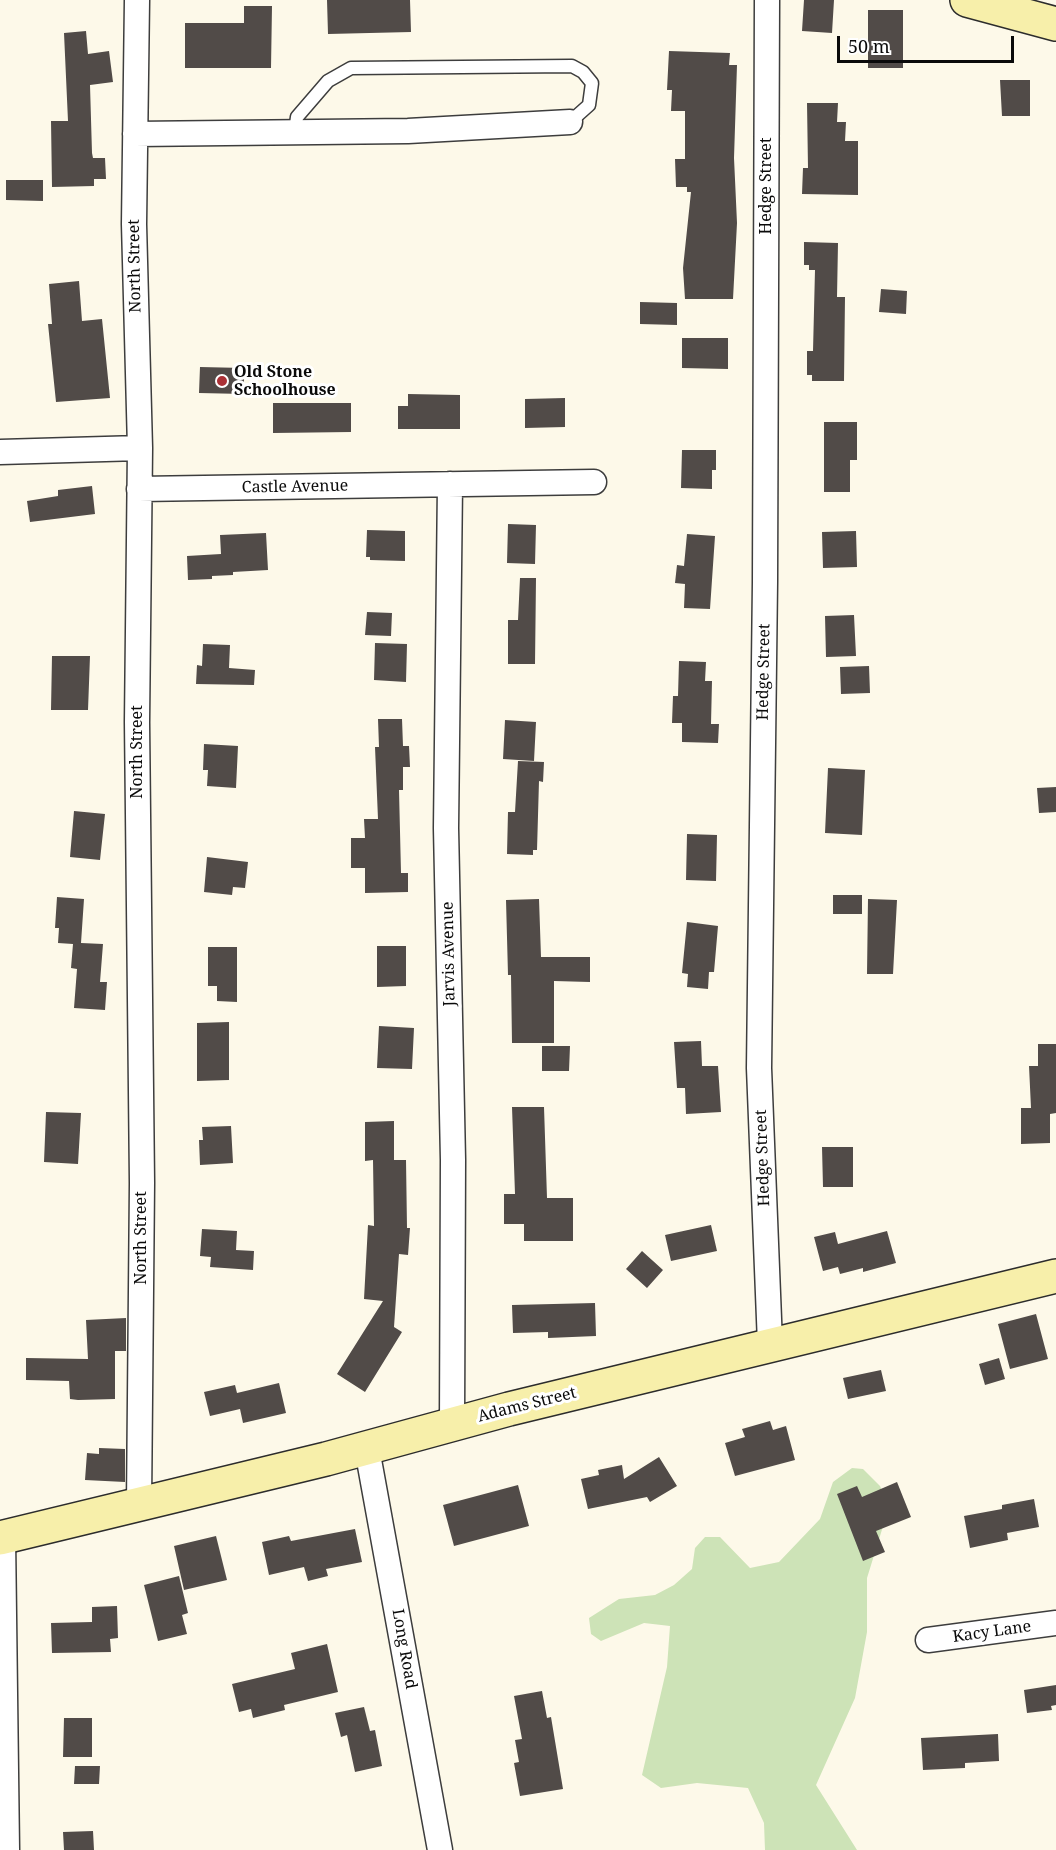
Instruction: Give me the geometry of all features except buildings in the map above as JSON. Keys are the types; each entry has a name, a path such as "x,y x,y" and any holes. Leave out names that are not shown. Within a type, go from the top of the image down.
{"main road":[{"path":"967,0 1041,14"},
{"name":"Adams Street","path":"2,1538 367,1449 452,1424 770,1344 1056,1276"}],"street":[{"name":"North Street","path":"137,0 134,224 140,448 137,930 142,1183 139,1504"},
{"name":"Hedge Street","path":"767,0 765,582 759,1068 770,1344"},
{"path":"135,134 408,131 570,122"},
{"path":"0,452 140,448"},
{"name":"Castle Avenue","path":"139,489 594,482"},
{"name":"Jarvis Avenue","path":"450,484 446,828 453,1160 452,1424"},
{"name":"Long Road","path":"367,1449 440,1850"},
{"path":"2,1538 7,1850"},
{"name":"Kacy Lane","path":"928,1640 1056,1623"}],"lane":[{"path":"295,132 297,117 328,81 351,68 572,66 583,72 592,83 589,105 570,122"}],"green space":[{"path":"852,1468 863,1469 880,1486 889,1507 867,1578 867,1632 855,1698 816,1785 857,1850 765,1850 764,1823 748,1788 697,1783 661,1788 642,1775 667,1667 670,1626 644,1623 601,1641 591,1634 589,1618 619,1599 655,1595 674,1585 692,1569 695,1548 705,1537 720,1537 750,1568 779,1562 820,1519 833,1482"}],"place":[{"name":"Old Stone Schoolhouse","path":"222,381"}]}
